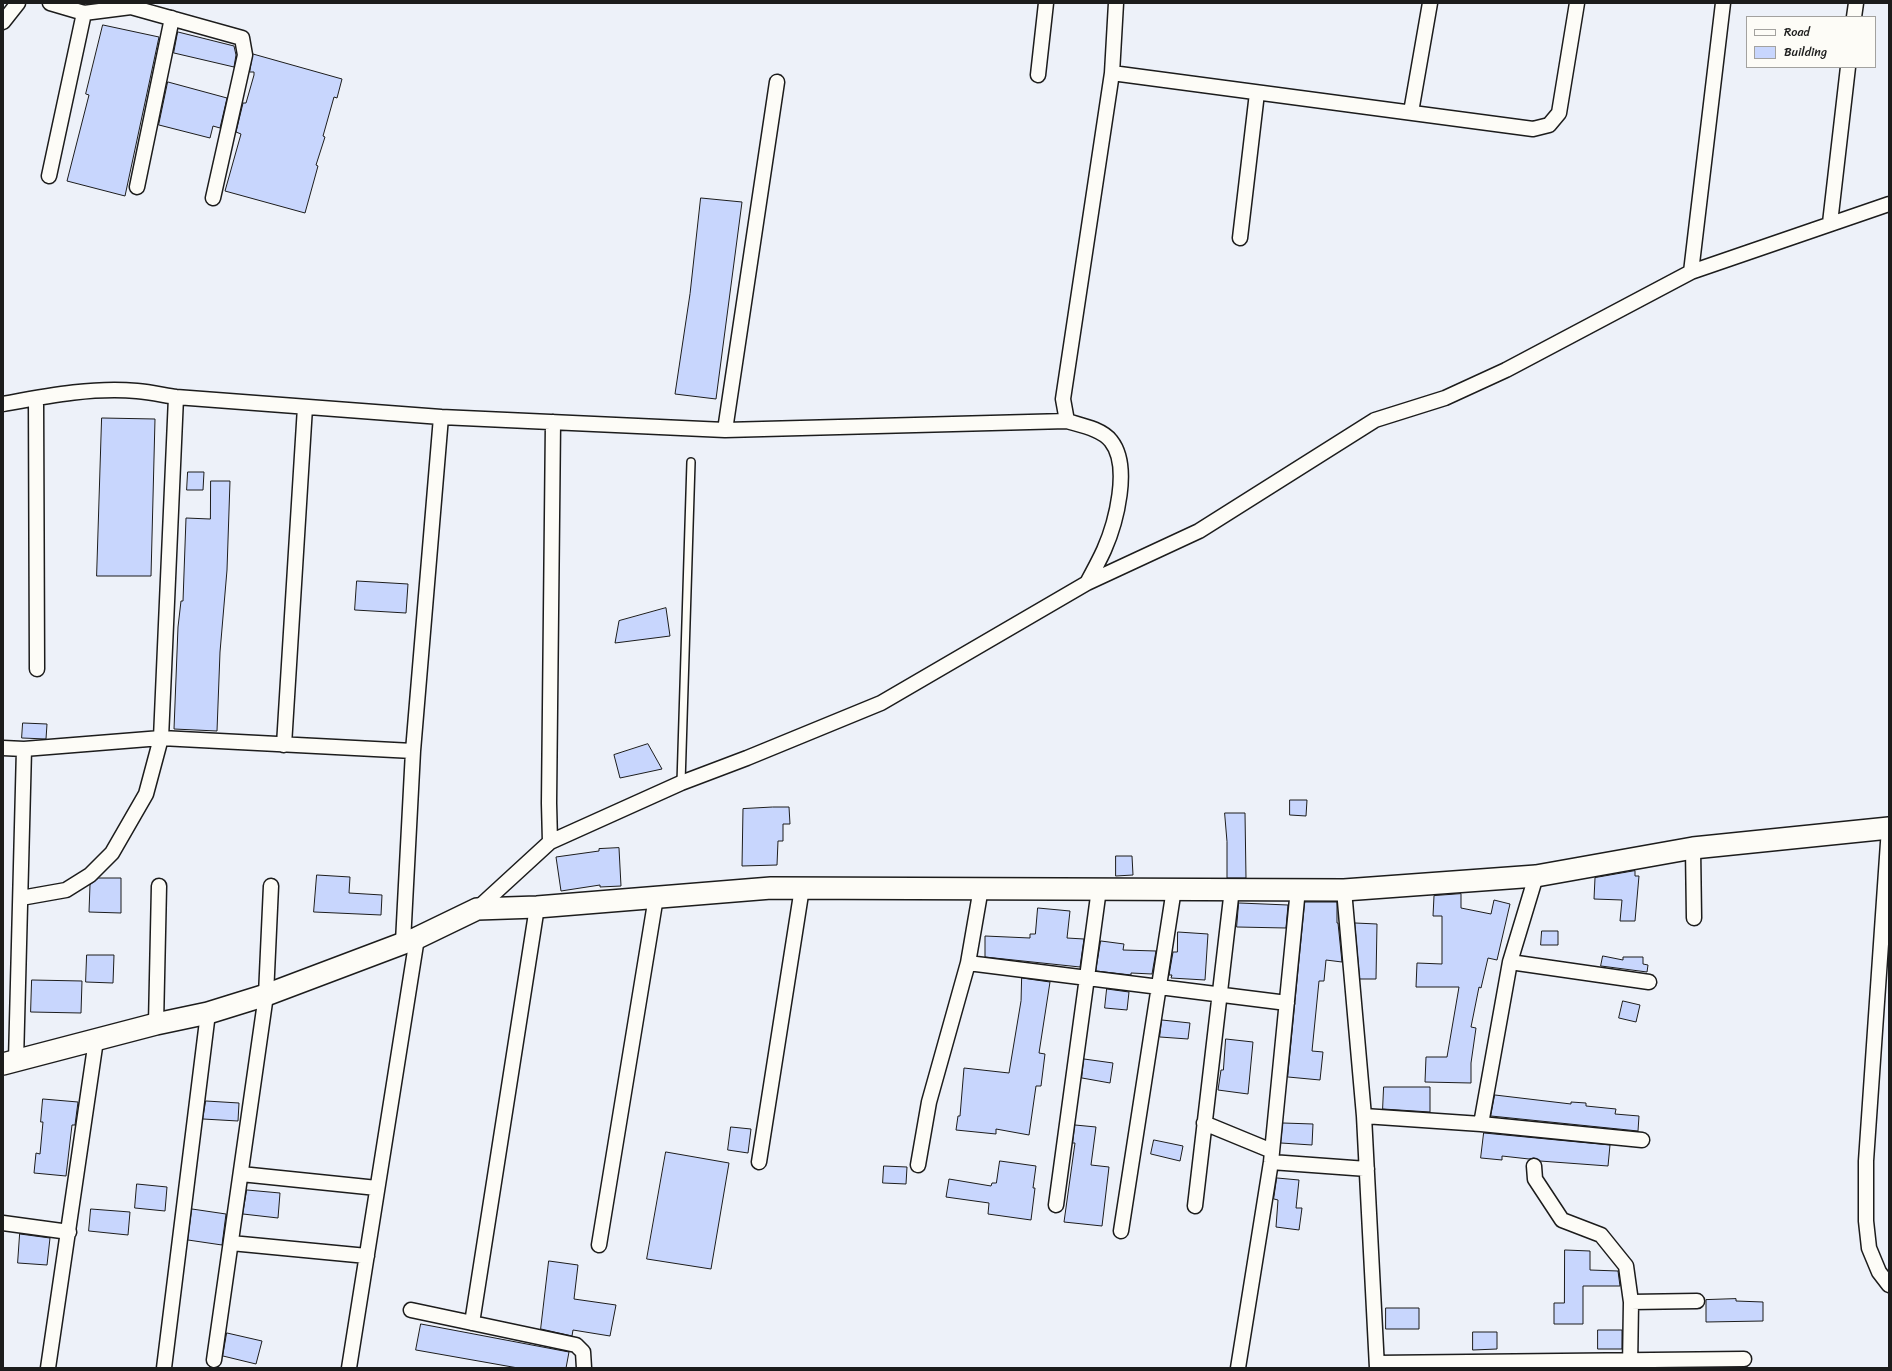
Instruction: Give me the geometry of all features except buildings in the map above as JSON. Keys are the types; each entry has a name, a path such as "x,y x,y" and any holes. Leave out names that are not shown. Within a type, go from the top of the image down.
{"street":[{"path":"3,22 18,3"},
{"path":"50,3 84,13 131,7 242,38 245,55 214,198"},
{"path":"1038,75 1046,3"},
{"path":"1067,421 1063,399 1112,74 1116,3"},
{"path":"1411,112 1430,3"},
{"path":"1112,74 1533,129 1549,124 1559,113 1577,3"},
{"path":"1691,272 1722,3"},
{"path":"1854,16 1856,3"},
{"path":"49,176 84,13"},
{"path":"137,187 172,18"},
{"path":"1830,223 1848,68"},
{"path":"726,430 777,82"},
{"path":"1240,238 1258,93"},
{"path":"24,748 21,898 10,1063 156,1024 208,1013 266,995 410,940 477,909 550,842 681,783 747,758 881,703 1087,583 1199,531 1375,420 1445,398 1506,370 1691,272 1889,204"},
{"path":"3,404 89,391 113,390 137,391 176,397 441,418 726,430 1067,421 1099,432 1110,440 1116,450 1121,473 1121,487 1109,537 1087,583"},
{"path":"21,898 66,890 90,875 112,853 146,794 162,738 176,397"},
{"path":"36,398 37,669"},
{"path":"284,745 306,407"},
{"path":"349,1368 378,1188 410,940 413,751 441,418"},
{"path":"550,842 552,422"},
{"path":"3,748 24,748 162,738 413,751"},
{"path":"477,909 537,907 771,888 1344,890 1536,876 1693,848 1889,828 1866,1161 1866,1221 1869,1248 1879,1272 1889,1285"},
{"path":"1693,848 1694,918"},
{"path":"1481,1124 1510,962 1536,876"},
{"path":"156,1024 159,886"},
{"path":"214,1360 266,995 271,886"},
{"path":"759,1162 802,888"},
{"path":"918,1165 929,1102 968,963 981,888"},
{"path":"1056,1206 1098,889"},
{"path":"1121,1230 1174,889"},
{"path":"1195,1206 1232,889"},
{"path":"1238,1368 1271,1156 1298,889"},
{"path":"1344,890 1364,1116 1377,1366 1630,1364 1744,1359"},
{"path":"599,1245 656,897"},
{"path":"472,1323 537,907"},
{"path":"1510,962 1649,982"},
{"path":"968,963 1287,1003"},
{"path":"164,1368 208,1013"},
{"path":"48,1368 96,1040"},
{"path":"1364,1116 1481,1124 1642,1140"},
{"path":"1204,1122 1271,1156 1367,1169"},
{"path":"1534,1166 1535,1179 1562,1220 1601,1235 1626,1266 1630,1302 1630,1364"},
{"path":"241,1174 378,1188"},
{"path":"3,1223 69,1232"},
{"path":"231,1243 367,1256"},
{"path":"1630,1302 1697,1301"},
{"path":"411,1310 576,1345 583,1352 584,1368"}],"lane":[{"path":"681,783 691,462"}]}
